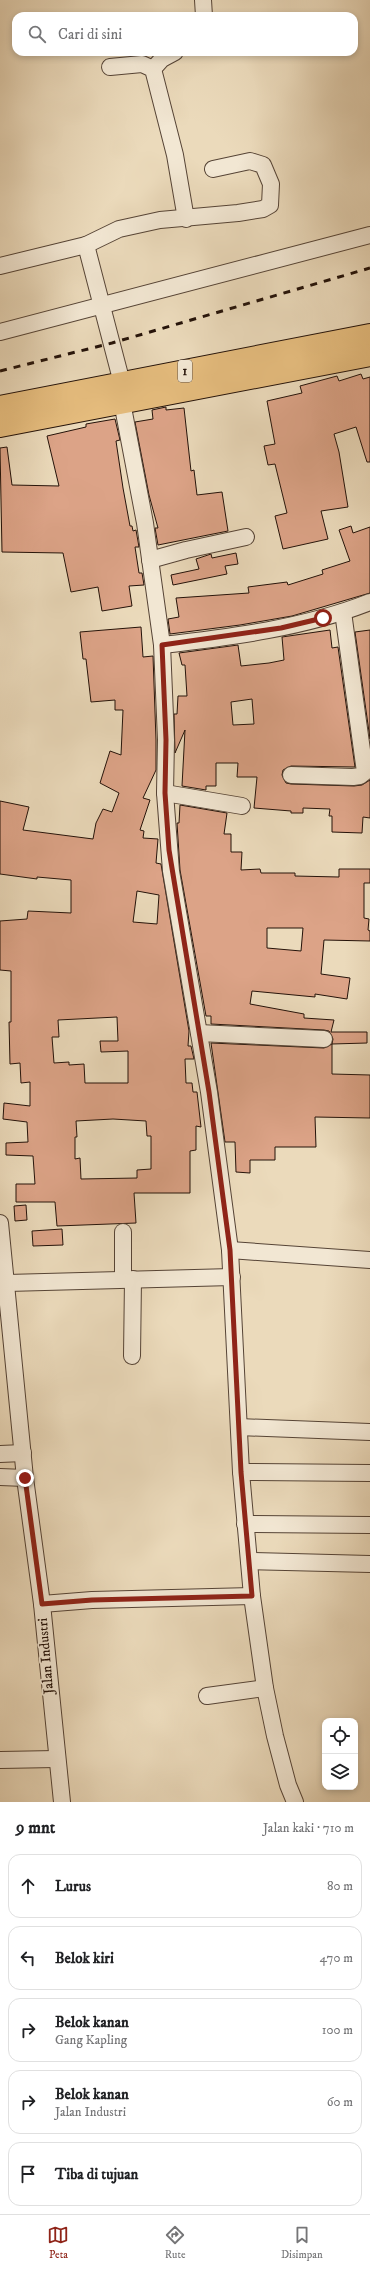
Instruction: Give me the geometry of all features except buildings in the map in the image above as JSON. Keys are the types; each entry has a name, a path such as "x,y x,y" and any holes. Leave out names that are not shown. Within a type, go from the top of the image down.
{"highway":[{"name":"1","path":"0,426 122,392 370,336"},
{"name":"1","path":"0,407 122,392 370,354"}],"street":[{"path":"203,0 204,12"},
{"path":"153,69 162,59 168,56"},
{"path":"110,67 142,64 153,69"},
{"path":"153,69 175,156 186,219"},
{"path":"0,266 86,245 119,229 160,220 186,219 238,213 263,209 270,205 271,184 263,165 250,161 213,169"},
{"path":"0,332 370,235"},
{"path":"86,245 122,392 150,560 162,645 166,740 165,793 171,872 199,1033 230,1250 241,1472 252,1596 265,1688 275,1736 288,1785 295,1802"},
{"path":"150,560 186,550 246,537"},
{"path":"162,645 296,625 343,612 370,602"},
{"path":"291,775 353,777 360,776 365,772 343,612"},
{"path":"165,793 242,806"},
{"path":"199,1033 324,1039"},
{"name":"Jalan Industri","path":"0,1223 7,1283 6,1324 42,1604 56,1759 62,1802"},
{"path":"123,1232 128,1279 132,1356"},
{"path":"230,1250 370,1260"},
{"path":"7,1283 232,1277"},
{"path":"239,1427 370,1432"},
{"path":"0,1454 23,1453"},
{"path":"241,1472 370,1473"},
{"path":"0,1477 25,1478"},
{"path":"245,1524 370,1525"},
{"path":"248,1561 370,1564"},
{"path":"42,1604 92,1600 252,1596"},
{"path":"207,1696 265,1688"},
{"path":"0,1760 56,1759"}],"railway":[{"path":"0,371 112,343 370,268"}],"route":[{"path":"25,1478 42,1604 92,1600 252,1596 241,1472 230,1250 218,1151 171,872 167,833 165,793 166,740 162,645 281,628 323,618"}]}
